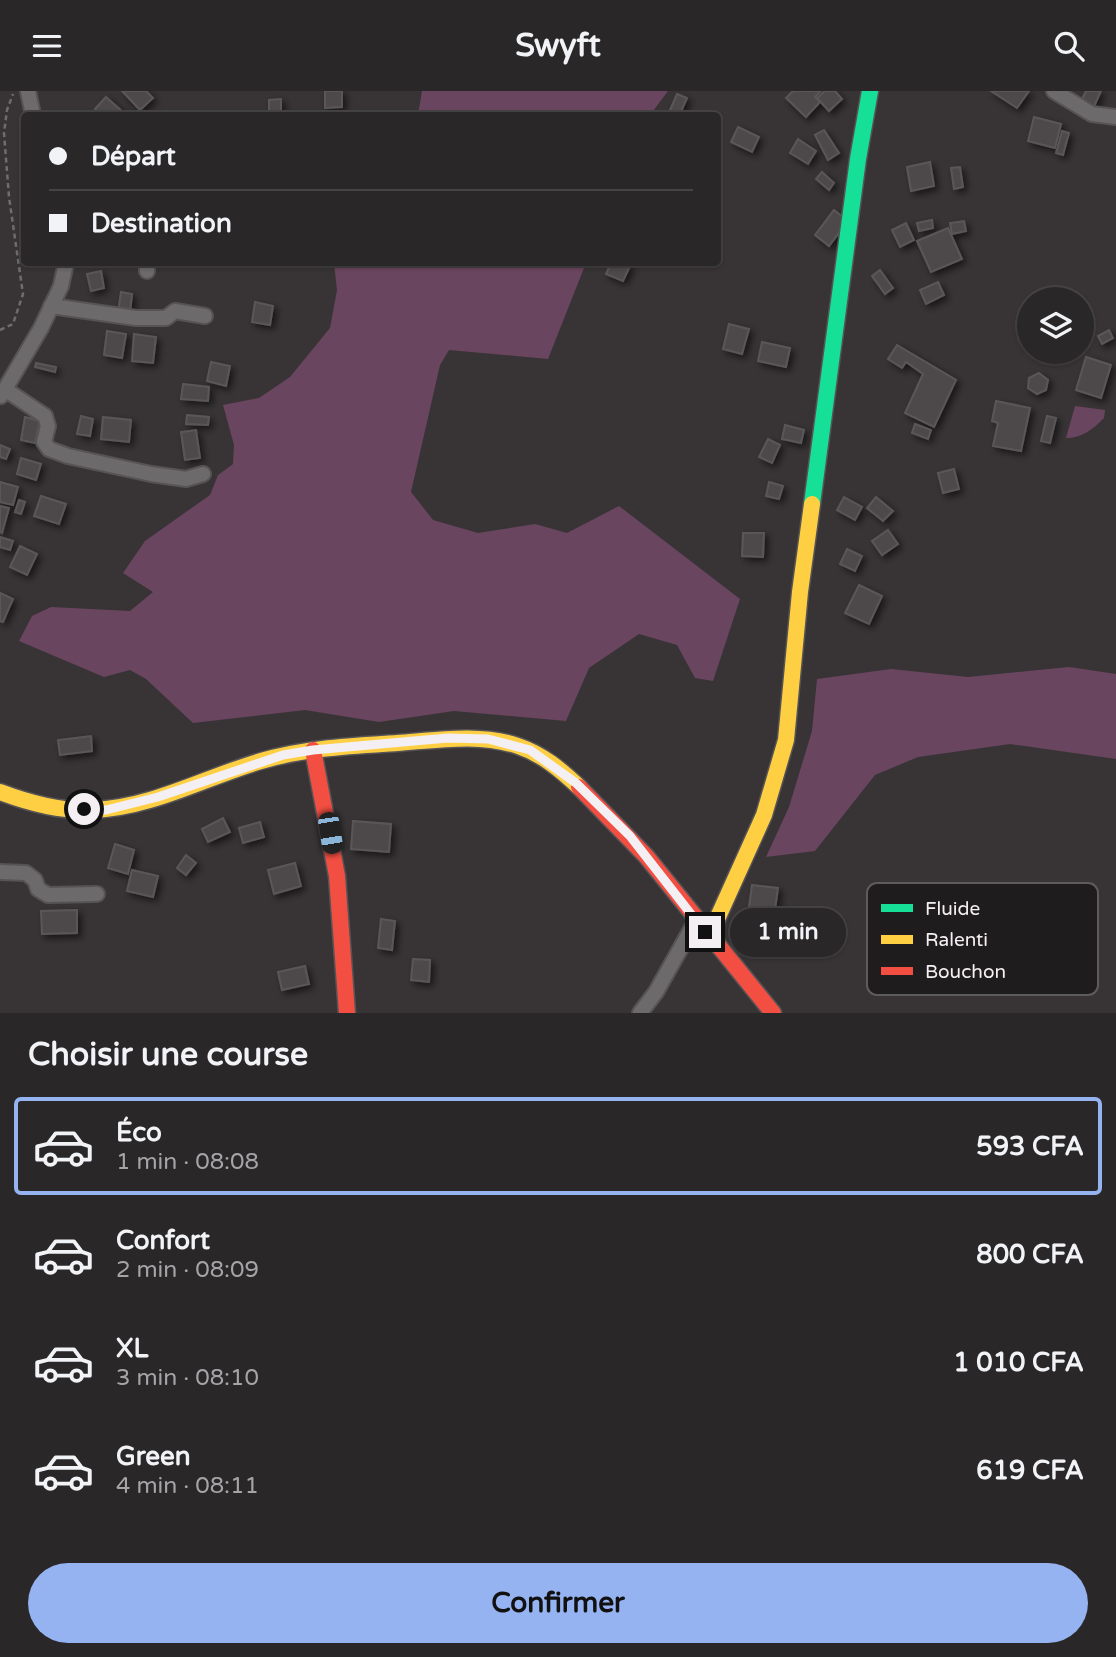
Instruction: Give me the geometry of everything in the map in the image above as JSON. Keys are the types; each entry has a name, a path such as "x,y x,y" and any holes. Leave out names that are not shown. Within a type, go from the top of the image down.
{"street":[{"path":"28,91 32,112"},
{"path":"709,937 764,815 786,740 800,592 858,159 870,91"},
{"path":"1054,91 1092,114 1116,117"},
{"path":"65,266 61,286 3,393 45,416 48,426 44,442 49,449 68,456 151,474 186,479 203,474"},
{"path":"51,306 136,318 166,318 176,311 205,316"},
{"path":"0,792 62,809 106,810 158,797 283,755 313,750 448,738 488,739 530,750 576,783 630,836 709,937 774,1013"},
{"path":"313,750 327,812 337,876 347,1013"},
{"path":"0,872 26,873 35,880 38,889 48,895 97,894"},
{"path":"640,1013 656,992 696,919"},
{"path":"346,990 355,1013"}],"path":[{"path":"0,330 13,324 23,294 9,197 4,133 7,110 14,91"}],"shaded area":[{"path":"422,91 668,91 652,112 418,112"},
{"path":"334,266 585,266 548,359 449,350 440,365 411,492 433,520 478,533 535,524 567,533 619,506 740,599 713,681 695,678 677,645 639,634 589,668 566,721 454,711 379,722 305,710 193,723 146,679 130,670 104,677 19,641 32,616 51,607 130,611 153,592 123,573 145,541 210,495 218,475 233,464 234,445 223,405 259,398 290,377 330,328 337,290"},
{"path":"1075,406 1105,410 1104,418 1086,433 1066,438"},
{"path":"1069,667 1116,674 1116,759 1010,744 918,757 875,775 815,851 766,857 789,807 812,731 817,679 891,669 968,677"}],"building":[{"path":"122,91 146,91 153,98 140,110"},
{"path":"325,91 342,91 342,107 325,108"},
{"path":"793,91 821,91 815,97 820,102 806,117 786,98"},
{"path":"825,91 835,91 842,99 829,111 817,98"},
{"path":"991,91 1029,91 1017,108"},
{"path":"1086,91 1101,91 1093,109 1080,103"},
{"path":"677,94 687,98 681,112 670,110"},
{"path":"106,97 123,112 98,112 95,109"},
{"path":"281,99 281,111 269,111 269,100"},
{"path":"1034,117 1061,124 1055,148 1028,141"},
{"path":"738,127 759,137 752,152 731,142"},
{"path":"824,130 839,153 828,160 815,135"},
{"path":"1062,131 1069,133 1063,155 1056,153"},
{"path":"798,139 816,151 808,164 790,153"},
{"path":"930,162 934,186 911,191 907,167"},
{"path":"960,167 963,187 954,189 951,168"},
{"path":"822,172 834,183 829,190 816,179"},
{"path":"834,210 848,221 829,246 815,235"},
{"path":"932,220 933,228 919,231 917,223"},
{"path":"964,221 966,231 952,234 950,223"},
{"path":"906,223 914,240 900,247 892,230"},
{"path":"948,228 962,259 931,272 917,241"},
{"path":"610,266 630,266 623,281 606,274"},
{"path":"880,270 893,288 885,294 872,276"},
{"path":"101,271 104,288 91,291 87,274"},
{"path":"938,282 944,295 926,304 920,290"},
{"path":"121,292 132,294 130,313 118,312"},
{"path":"255,302 273,306 270,325 252,322"},
{"path":"729,324 749,329 742,354 723,349"},
{"path":"1109,330 1113,338 1102,344 1098,336"},
{"path":"107,331 126,334 122,358 104,355"},
{"path":"134,334 156,337 153,363 132,361"},
{"path":"762,342 790,348 786,367 758,361"},
{"path":"897,345 956,380 934,427 905,413 923,374 906,362 902,368 888,359"},
{"path":"1094,360 1111,365 1101,398 1076,390 1084,364 1094,364"},
{"path":"211,362 230,366 226,386 207,381"},
{"path":"36,363 56,367 55,372 35,367"},
{"path":"1039,373 1048,380 1046,390 1037,394 1028,388 1029,378"},
{"path":"183,384 209,387 208,401 181,399"},
{"path":"996,401 1030,408 1021,451 993,446 998,423 992,421"},
{"path":"187,415 209,417 208,425 186,424"},
{"path":"81,416 93,419 90,436 77,434"},
{"path":"1047,416 1056,418 1050,443 1041,441"},
{"path":"25,417 40,421 35,443 21,440"},
{"path":"103,417 131,420 129,442 101,439"},
{"path":"915,424 931,430 928,439 912,433"},
{"path":"785,425 804,430 801,443 782,439"},
{"path":"196,430 200,458 185,460 181,432"},
{"path":"768,439 780,445 772,463 759,457"},
{"path":"0,445 10,449 6,459 0,457"},
{"path":"21,458 41,464 36,480 17,474"},
{"path":"954,469 959,489 943,493 938,473"},
{"path":"0,482 18,487 13,505 0,502"},
{"path":"769,482 783,486 779,499 766,496"},
{"path":"41,496 66,504 59,524 34,516"},
{"path":"844,497 862,507 855,520 837,510"},
{"path":"876,497 893,511 883,521 867,508"},
{"path":"19,500 25,502 21,514 15,512"},
{"path":"0,506 9,508 2,533 0,532"},
{"path":"888,530 898,544 882,555 872,541"},
{"path":"743,533 764,533 763,557 742,556"},
{"path":"0,537 13,541 10,550 0,547"},
{"path":"20,546 37,554 27,575 10,567"},
{"path":"847,549 862,556 855,571 840,564"},
{"path":"859,585 882,596 869,624 845,613"},
{"path":"0,593 13,599 3,622 0,621"},
{"path":"91,736 92,751 60,755 58,740"},
{"path":"223,818 230,832 208,842 202,829"},
{"path":"353,821 391,824 389,852 351,849"},
{"path":"260,822 264,837 243,843 239,828"},
{"path":"115,844 134,850 128,874 108,868"},
{"path":"186,855 196,863 186,875 177,868"},
{"path":"295,863 301,886 274,894 268,870"},
{"path":"132,870 158,876 153,897 127,891"},
{"path":"752,885 778,888 775,910 749,907"},
{"path":"77,910 77,933 42,934 41,911"},
{"path":"381,919 395,921 392,950 378,948"},
{"path":"413,959 430,960 429,982 411,980"},
{"path":"305,966 309,984 282,990 278,972"}],"traffic: fast":[{"path":"812,504 858,159 870,91"}],"traffic: slow":[{"path":"709,937 764,815 786,740 800,592 812,504"},
{"path":"0,792 57,808 115,808 157,798 261,761 294,753 458,738 504,742 527,749 551,763 579,787"}],"traffic: jam":[{"path":"313,750 337,876 347,1013"},
{"path":"579,787 646,856 773,1013"}],"route":[{"path":"84,809 106,810 158,797 283,755 448,738 488,739 530,750 576,783 630,836 705,932"}]}
